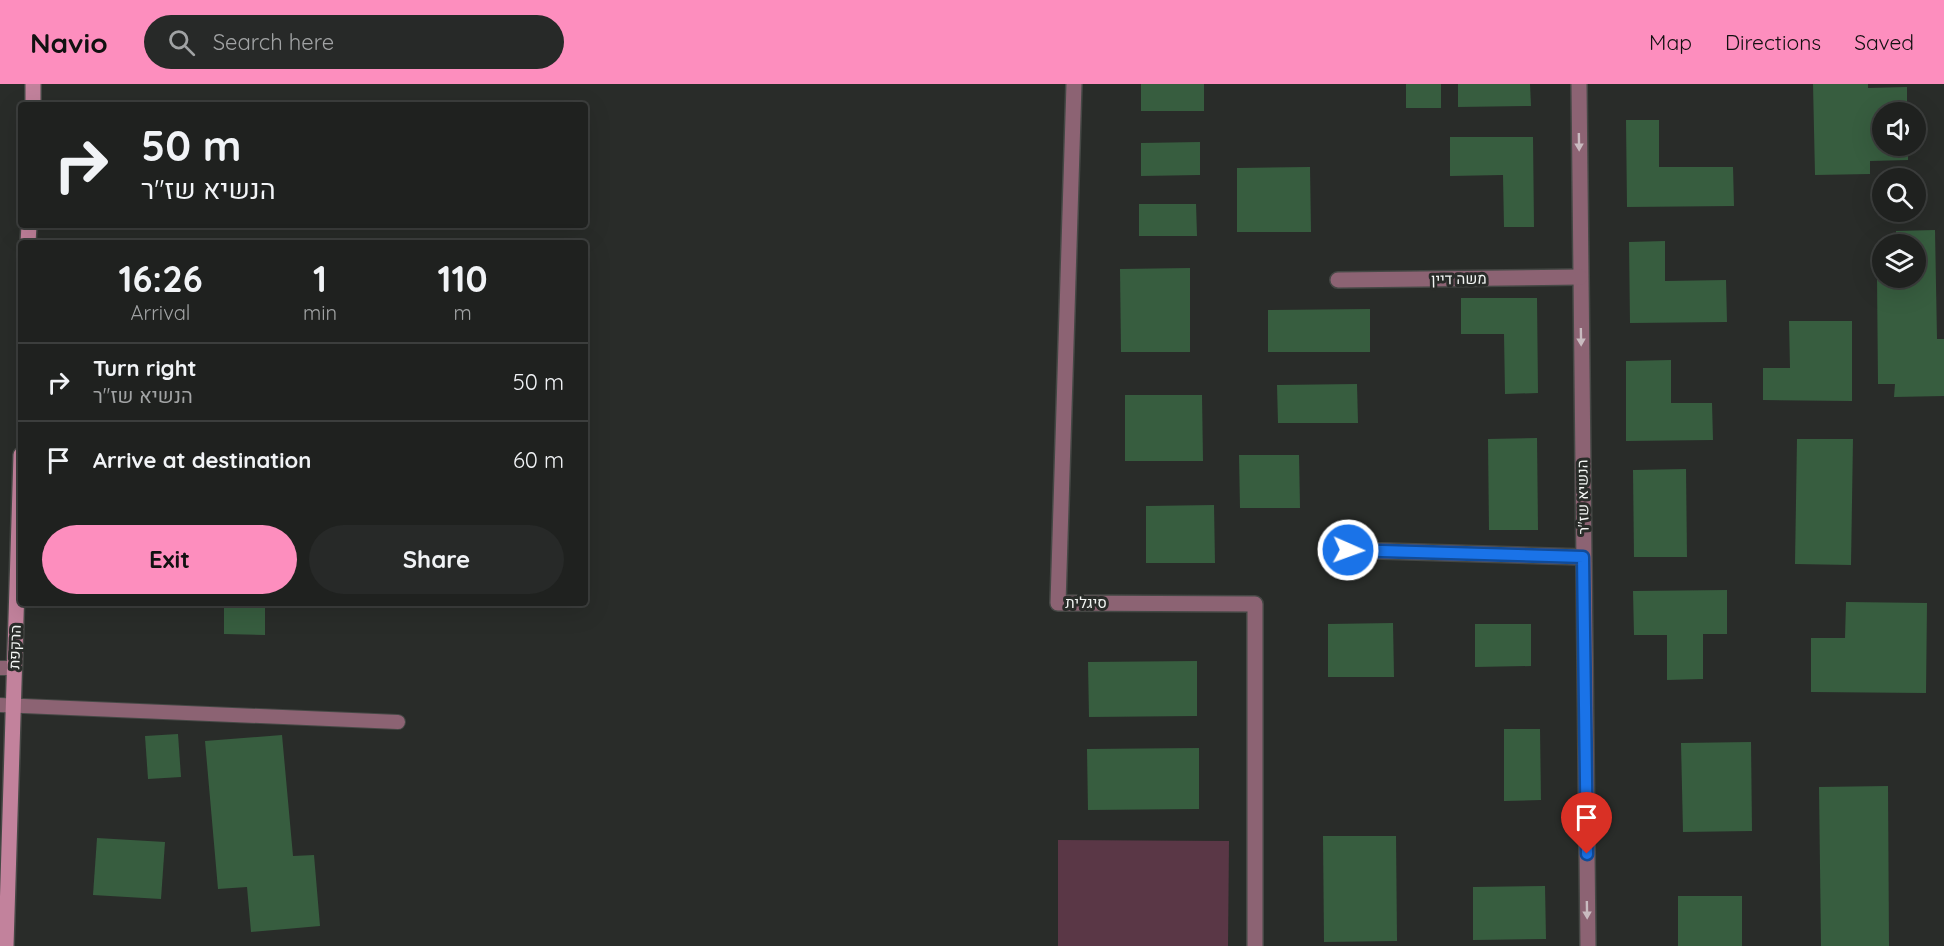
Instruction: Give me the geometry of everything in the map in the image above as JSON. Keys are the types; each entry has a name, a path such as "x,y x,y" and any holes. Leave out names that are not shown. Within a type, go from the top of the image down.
{"main road":[{"path":"33,84 33,102"},
{"name":"הרקפת","path":"6,946 7,668 18,516"}],"street":[{"name":"סיגלית","path":"1074,84 1058,603 1254,604 1255,946"},
{"name":"הנשיא שז\"ר","path":"1578,84 1588,946"},
{"name":"משה דיין","path":"1338,280 1580,277"},
{"path":"1348,550 1583,557"}],"lane":[{"path":"7,705 398,722"}],"shaded area":[{"path":"1058,840 1229,841 1228,946 1058,946"}],"building":[{"path":"1141,84 1204,84 1204,111 1141,111"},
{"path":"1406,84 1441,84 1441,108 1406,108"},
{"path":"1458,84 1530,84 1531,106 1458,107"},
{"path":"1813,84 1868,84 1868,88 1907,87 1907,102 1872,102 1872,156 1908,156 1908,160 1870,161 1870,174 1815,175"},
{"path":"1626,120 1659,120 1659,167 1733,167 1734,206 1627,207"},
{"path":"1450,137 1533,137 1534,227 1504,227 1503,175 1450,176"},
{"path":"1200,142 1200,175 1141,176 1141,143"},
{"path":"1310,167 1311,232 1237,232 1237,168"},
{"path":"1139,204 1196,204 1197,236 1139,236"},
{"path":"1935,230 1937,339 1944,339 1944,396 1894,397 1895,384 1878,384 1877,288 1926,288 1926,234 1896,234 1896,231"},
{"path":"1665,241 1665,281 1726,280 1727,322 1630,323 1629,242"},
{"path":"1190,268 1190,352 1121,352 1120,269"},
{"path":"1461,298 1537,298 1538,393 1505,394 1504,334 1461,334"},
{"path":"1370,309 1370,352 1268,352 1268,310"},
{"path":"1789,321 1852,321 1852,401 1763,400 1763,368 1790,368"},
{"path":"1671,360 1671,403 1712,403 1713,440 1626,441 1626,361"},
{"path":"1357,384 1358,423 1278,423 1277,385"},
{"path":"1125,395 1202,395 1203,461 1125,461"},
{"path":"1537,438 1538,530 1489,530 1488,439"},
{"path":"1797,439 1853,439 1851,565 1795,564"},
{"path":"1239,455 1299,455 1300,508 1240,508"},
{"path":"1686,469 1687,557 1634,557 1633,470"},
{"path":"1214,505 1215,563 1146,563 1146,506"},
{"path":"1727,590 1727,634 1703,634 1703,679 1667,680 1667,635 1634,635 1633,591"},
{"path":"1846,602 1927,603 1926,693 1811,692 1811,638 1845,638"},
{"path":"224,606 265,606 265,635 224,634"},
{"path":"1393,623 1394,677 1328,677 1328,624"},
{"path":"1475,624 1531,624 1531,666 1475,667"},
{"path":"1197,661 1197,716 1089,717 1088,662"},
{"path":"1504,729 1540,729 1541,800 1504,801"},
{"path":"178,734 181,777 148,779 145,736"},
{"path":"282,735 293,856 314,855 320,926 251,932 247,887 218,889 205,741"},
{"path":"1751,742 1752,831 1683,832 1681,743"},
{"path":"1199,748 1199,809 1088,810 1087,749"},
{"path":"1888,786 1889,946 1821,946 1819,787"},
{"path":"1323,836 1396,836 1397,941 1324,942"},
{"path":"97,838 165,842 161,899 93,895"},
{"path":"1545,886 1546,939 1473,940 1473,887"},
{"path":"1678,896 1742,896 1742,946 1678,946"}],"route":[{"path":"1348,550 1583,557 1587,854"}]}
